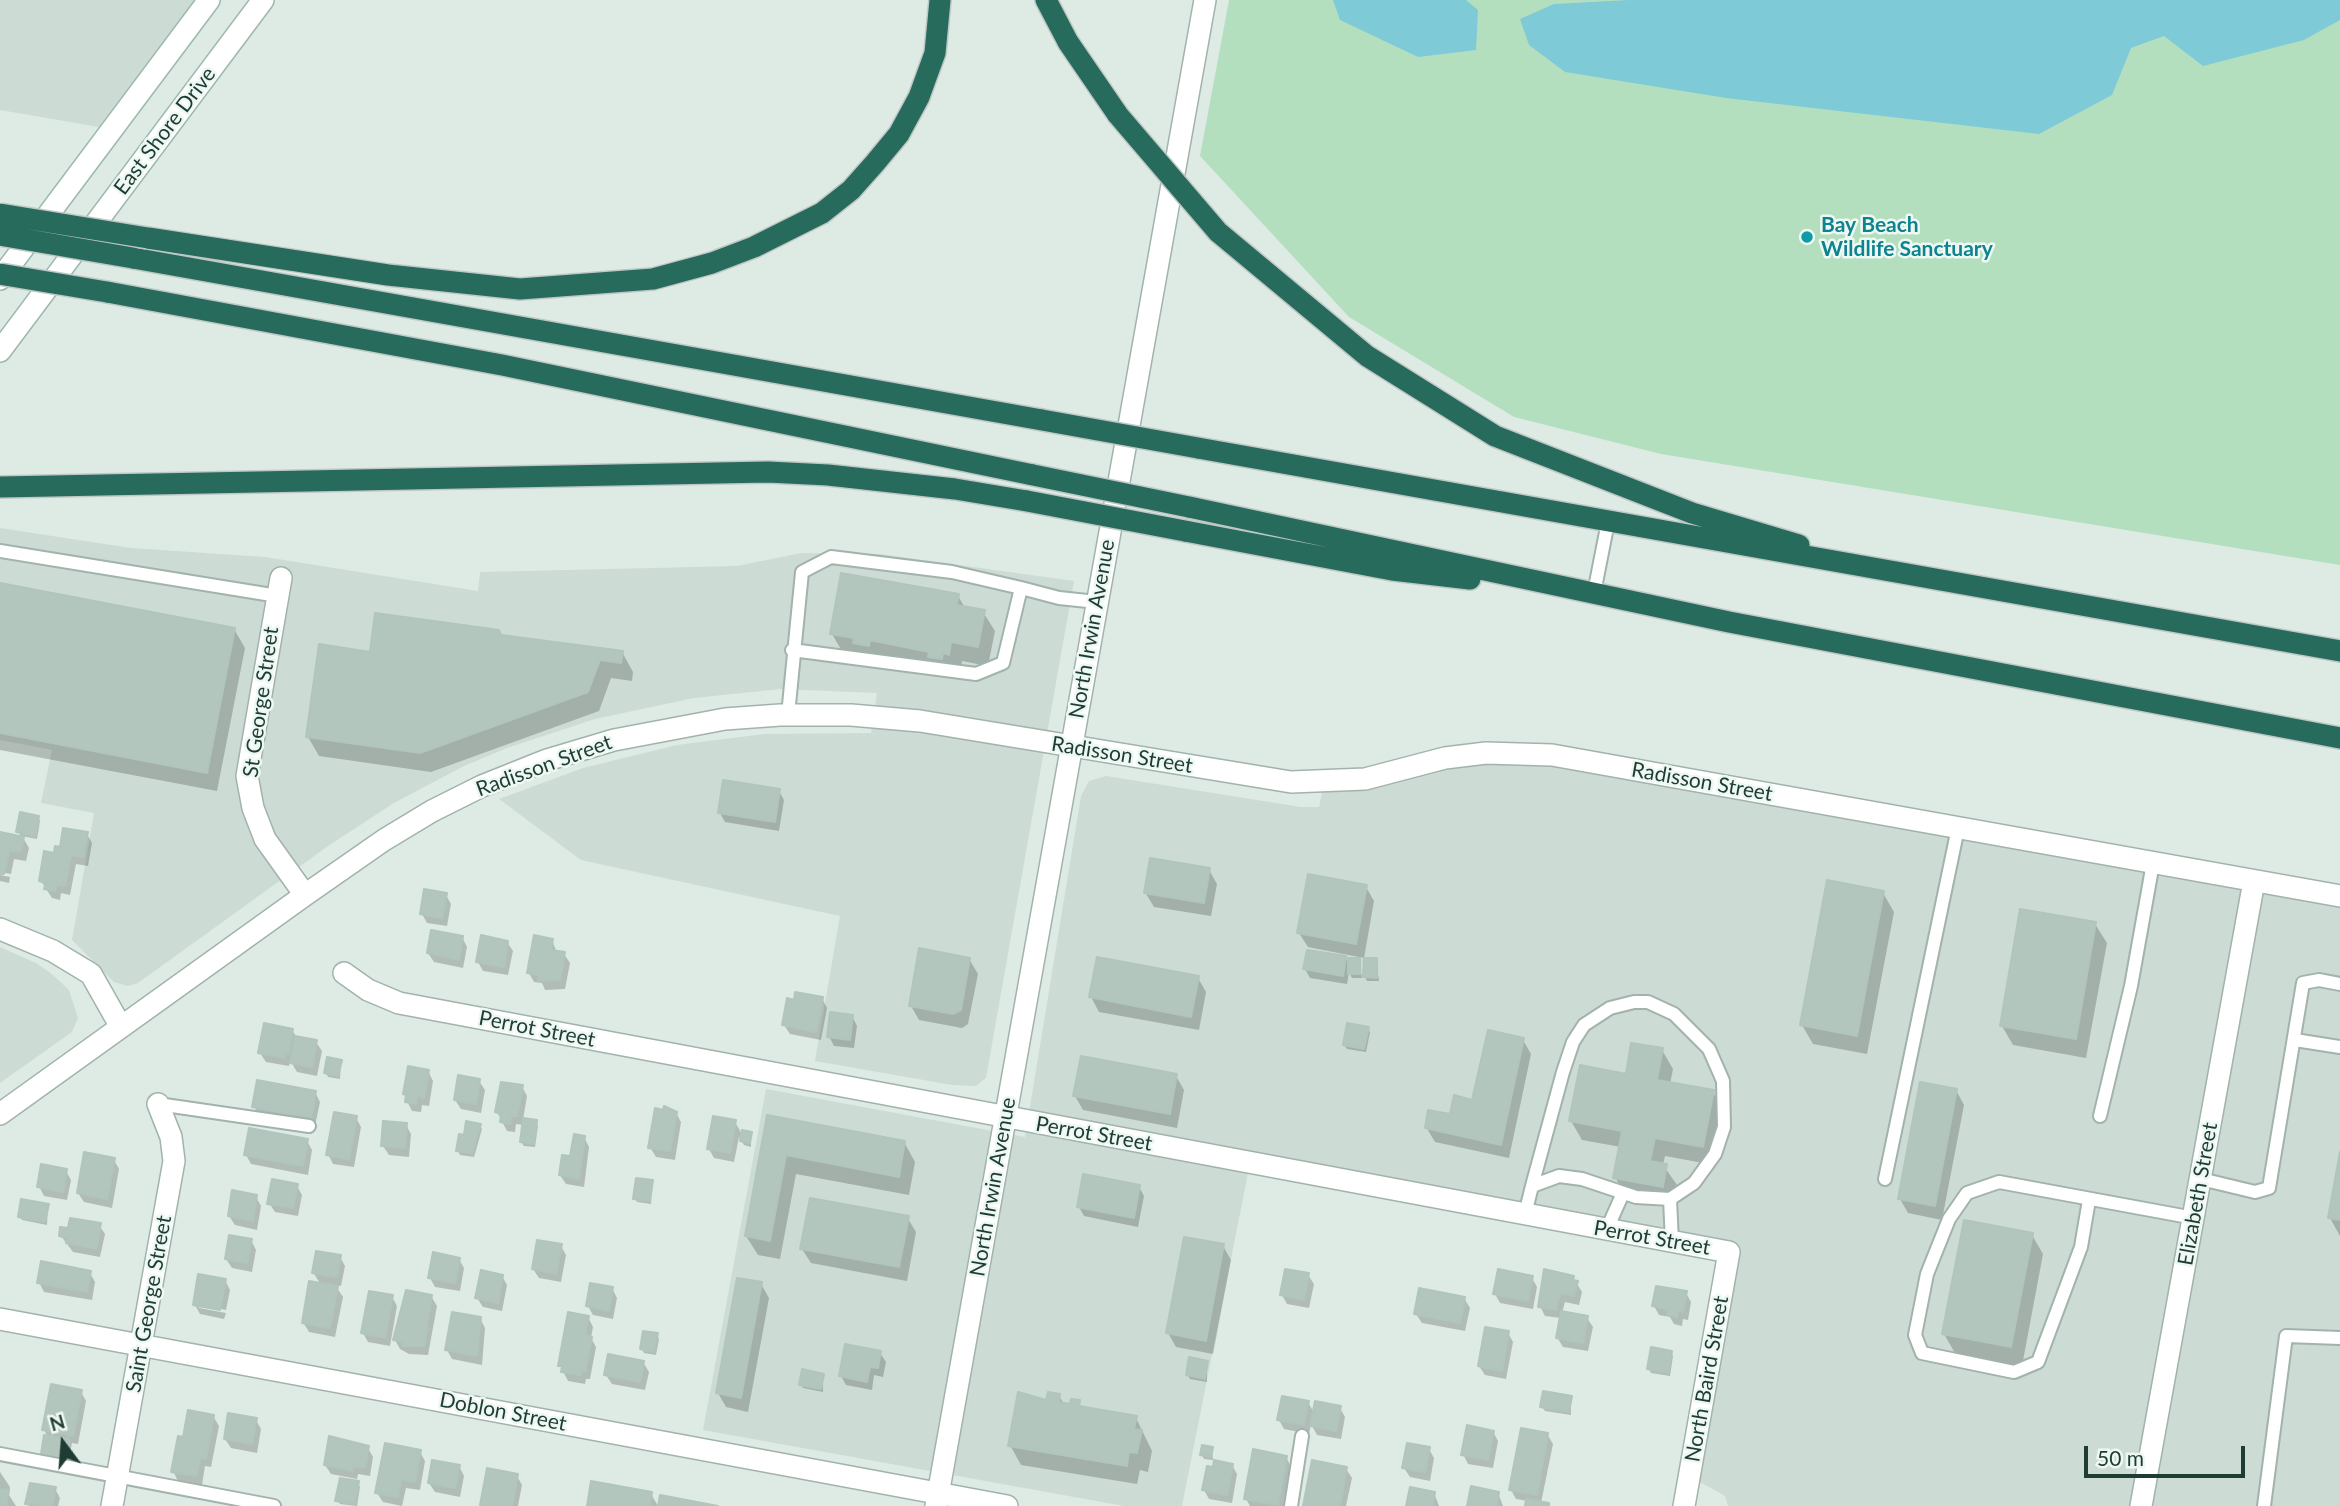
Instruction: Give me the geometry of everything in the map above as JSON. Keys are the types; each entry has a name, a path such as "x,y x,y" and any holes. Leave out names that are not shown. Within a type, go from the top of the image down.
{"highway":[{"path":"0,214 474,286 565,288 679,273 754,247 794,229 822,213 851,190 899,134 919,97 935,52 940,0"},
{"path":"1046,0 1068,42 1118,115 1218,232 1367,356 1495,436 1692,513 1763,533 1864,567"},
{"path":"0,235 2340,652"},
{"path":"0,276 107,292 502,365 1958,667 2340,738"},
{"path":"0,487 768,472 828,475 932,486 1027,501 1392,570 1594,593"}],"street":[{"name":"East Shore Drive","path":"0,276 209,0"},
{"name":"East Shore Drive","path":"0,351 263,0"},
{"name":"North Irwin Avenue","path":"937,1500 1205,0"},
{"name":"St George Street","path":"279,587 247,776 253,808 265,839 304,895"},
{"name":"Radisson Street","path":"0,1114 304,895 432,811 482,786 547,760 669,727 788,715 851,715 920,721 1071,748 1291,782 1324,783 1365,779 1445,758 1519,752 1552,755 2340,896"},
{"name":"Elizabeth Street","path":"2141,1506 2254,881"},
{"path":"0,929 53,951 91,974 121,1027"},
{"name":"Perrot Street","path":"344,973 368,990 399,1003 1729,1252"},
{"name":"Saint George Street","path":"112,1506 174,1161 171,1137 158,1104"},
{"name":"North Baird Street","path":"1684,1506 1729,1252"},
{"name":"Doblon Street","path":"0,1319 937,1500 1007,1506"}],"lane":[{"path":"1594,593 1608,522"},
{"path":"0,551 279,587"},
{"path":"788,715 792,650 802,572 831,557 952,572 1059,598 1097,602"},
{"path":"792,650 976,674 1003,663 1021,588"},
{"path":"1885,1179 1958,828"},
{"path":"2100,1116 2131,986 2153,863"},
{"path":"2201,1179 2255,1192 2269,1188 2303,983 2319,980 2340,984"},
{"path":"1525,1214 1532,1186 1563,1072 1584,1024 1610,1008 1634,1002 1648,1002 1674,1014 1693,1030 1709,1049 1723,1082 1724,1127 1715,1154 1694,1183 1670,1199 1636,1197 1582,1178 1559,1176 1532,1186"},
{"path":"2295,1040 2340,1047"},
{"path":"158,1104 309,1126"},
{"path":"2089,1200 2081,1247 2038,1362 2014,1372 1922,1353 1915,1335 1927,1274 1949,1219 1967,1193 1999,1182 2194,1219"},
{"path":"1607,1229 1623,1193"},
{"path":"1670,1199 1672,1241"},
{"path":"2264,1506 2286,1336 2340,1338"},
{"path":"1291,1506 1302,1436"},
{"path":"0,1454 274,1506"}],"shaded area":[{"path":"0,0 195,0 99,127 0,110"},
{"path":"0,528 131,548 265,557 478,591 480,572 737,566 801,553 880,554 1074,581 986,1078 976,1086 952,1085 815,1061 840,916 581,860 499,799 583,768 677,745 764,734 871,733 877,693 781,689 694,698 595,719 507,748 464,766 394,803 328,846 138,983 128,986 114,982 72,940 94,813 41,803 52,750 0,740"},
{"path":"1486,753 2340,896 2340,1506 1728,1506 1725,1496 1689,1476 1729,1252 1250,1163 1182,1506 1124,1506 703,1430 766,1089 1025,1137 1081,796 1089,781 1106,776 1301,807 1319,807 1324,783"},
{"path":"0,947 36,963 53,975 69,990 78,1018 72,1032 0,1083"}],"green space":[{"name":"Bay Beach Wildlife Sanctuary","path":"1229,0 2340,0 2340,565 1661,454 1514,417 1349,317 1200,156"}],"water":[{"path":"1333,0 1466,0 1478,10 1476,50 1418,57 1340,20"},
{"path":"1629,0 2340,0 2340,20 2304,40 2203,66 2164,36 2131,48 2112,95 2039,134 1726,98 1565,72 1529,45 1520,19 1554,4"}],"building":[{"path":"841,573 959,594 957,605 985,610 978,647 951,642 949,655 943,653 942,659 928,657 929,652 870,640 869,646 853,643 854,638 830,634"},
{"path":"0,583 235,628 207,773 0,733"},
{"path":"375,613 499,630 501,635 623,651 621,663 600,660 588,692 420,753 306,737 319,644 370,652"},
{"path":"723,780 780,789 775,822 718,813"},
{"path":"20,812 39,816 35,836 16,832"},
{"path":"63,828 88,832 83,857 71,855 65,886 57,885 55,891 44,889 46,883 39,881 44,851 54,853 55,846 60,847"},
{"path":"0,832 24,837 21,852 9,850 4,874 0,874"},
{"path":"1150,858 1210,868 1204,903 1144,893"},
{"path":"1308,874 1367,885 1356,944 1297,933"},
{"path":"1827,880 1884,891 1857,1036 1800,1025"},
{"path":"424,889 447,893 442,918 420,914"},
{"path":"2020,909 2096,922 2076,1039 2000,1026"},
{"path":"431,930 463,936 459,960 427,953"},
{"path":"481,935 508,941 504,967 476,962"},
{"path":"534,935 553,939 551,950 565,952 560,980 538,981 539,975 527,973"},
{"path":"919,948 970,958 961,1010 953,1014 909,1006"},
{"path":"1307,950 1346,956 1343,976 1303,969"},
{"path":"1097,957 1199,976 1191,1017 1089,997"},
{"path":"1348,958 1360,958 1360,974 1348,974"},
{"path":"1364,958 1377,958 1377,978 1363,977"},
{"path":"795,992 823,997 816,1032 782,1025 787,998 794,1000"},
{"path":"830,1012 853,1015 850,1040 827,1037"},
{"path":"264,1023 293,1029 288,1054 285,1053 284,1058 258,1053"},
{"path":"1347,1023 1369,1027 1364,1049 1343,1045"},
{"path":"1488,1030 1524,1038 1501,1145 1425,1128 1428,1110 1450,1114 1454,1095 1472,1100"},
{"path":"295,1036 317,1040 312,1067 290,1063"},
{"path":"1631,1043 1663,1048 1657,1080 1714,1090 1703,1147 1655,1138 1650,1161 1667,1164 1663,1187 1613,1178 1622,1131 1569,1121 1580,1065 1626,1074"},
{"path":"1081,1056 1177,1074 1170,1114 1073,1096"},
{"path":"327,1057 342,1060 338,1076 324,1073"},
{"path":"408,1066 429,1070 424,1098 417,1096 416,1104 405,1102 406,1095 403,1094"},
{"path":"458,1075 480,1079 476,1104 454,1100"},
{"path":"257,1080 316,1091 311,1118 252,1107"},
{"path":"501,1082 523,1085 517,1116 511,1116 510,1124 500,1122 501,1114 495,1112"},
{"path":"1920,1082 1957,1089 1935,1206 1898,1199"},
{"path":"664,1106 677,1112 670,1151 648,1148 655,1108 663,1110"},
{"path":"334,1112 357,1116 349,1159 326,1155"},
{"path":"767,1115 905,1141 899,1177 786,1155 770,1241 745,1236"},
{"path":"713,1116 736,1120 730,1153 707,1149"},
{"path":"523,1118 537,1120 534,1144 520,1142"},
{"path":"383,1121 407,1123 405,1148 381,1146"},
{"path":"466,1121 481,1124 472,1153 456,1151 459,1134 464,1135"},
{"path":"249,1128 308,1139 303,1166 244,1155"},
{"path":"742,1130 752,1132 750,1143 740,1141"},
{"path":"574,1134 585,1136 579,1179 559,1175 562,1155 570,1156"},
{"path":"84,1152 115,1158 107,1199 77,1193"},
{"path":"2340,1152 2340,1220 2328,1218"},
{"path":"41,1164 67,1169 63,1192 37,1187"},
{"path":"1083,1174 1140,1185 1134,1218 1077,1207"},
{"path":"636,1178 653,1180 650,1201 633,1199"},
{"path":"272,1179 298,1184 293,1208 267,1204"},
{"path":"232,1190 257,1195 253,1221 228,1216"},
{"path":"810,1198 909,1216 899,1267 800,1249"},
{"path":"21,1199 49,1204 45,1222 18,1217"},
{"path":"70,1218 101,1223 96,1249 66,1243 67,1238 59,1236 60,1227 68,1228"},
{"path":"1964,1220 2033,1233 2011,1347 1942,1334"},
{"path":"229,1235 252,1239 247,1263 225,1259"},
{"path":"1184,1237 1224,1244 1206,1341 1166,1333"},
{"path":"537,1240 562,1244 556,1274 532,1269"},
{"path":"316,1251 341,1255 337,1277 312,1273"},
{"path":"433,1252 460,1258 455,1283 428,1278"},
{"path":"41,1261 91,1271 87,1292 37,1283"},
{"path":"1285,1269 1309,1273 1304,1300 1280,1295"},
{"path":"1498,1269 1533,1276 1528,1301 1493,1294"},
{"path":"1544,1269 1574,1276 1573,1280 1578,1281 1574,1296 1560,1293 1556,1310 1538,1307"},
{"path":"481,1270 503,1275 498,1303 475,1298"},
{"path":"198,1274 226,1279 220,1310 193,1305"},
{"path":"737,1278 762,1282 741,1398 716,1393"},
{"path":"309,1281 338,1286 330,1328 302,1323"},
{"path":"590,1283 613,1287 609,1311 586,1306"},
{"path":"1656,1286 1687,1291 1683,1312 1678,1311 1677,1317 1667,1315 1668,1309 1652,1306"},
{"path":"1419,1288 1465,1297 1460,1323 1414,1314"},
{"path":"406,1290 432,1295 424,1346 402,1346 403,1342 393,1340"},
{"path":"369,1291 393,1295 385,1338 361,1333"},
{"path":"1561,1311 1588,1316 1583,1343 1556,1338"},
{"path":"452,1312 481,1317 477,1356 445,1350"},
{"path":"568,1312 589,1316 585,1335 592,1337 585,1371 582,1370 581,1375 561,1372 562,1366 558,1366"},
{"path":"1485,1327 1509,1331 1502,1371 1478,1366"},
{"path":"643,1331 658,1333 654,1352 640,1349"},
{"path":"845,1344 881,1351 878,1368 870,1367 867,1382 839,1376"},
{"path":"1651,1347 1672,1351 1668,1373 1647,1369"},
{"path":"608,1354 644,1361 640,1382 604,1375"},
{"path":"1189,1357 1208,1361 1205,1379 1186,1375"},
{"path":"802,1369 824,1374 821,1389 799,1385"},
{"path":"51,1384 82,1390 73,1436 42,1430"},
{"path":"1543,1391 1572,1396 1569,1412 1540,1407"},
{"path":"1018,1392 1046,1400 1048,1392 1060,1394 1059,1402 1070,1404 1071,1399 1080,1400 1079,1406 1137,1416 1134,1429 1142,1430 1137,1453 1129,1452 1127,1466 1008,1446"},
{"path":"1282,1396 1309,1401 1304,1425 1277,1420"},
{"path":"1315,1401 1341,1406 1336,1431 1310,1426"},
{"path":"188,1410 214,1415 206,1459 200,1458 197,1476 171,1472 178,1436 183,1437"},
{"path":"228,1413 257,1418 252,1444 224,1439"},
{"path":"1467,1425 1494,1431 1488,1460 1461,1455"},
{"path":"1521,1428 1548,1433 1537,1495 1509,1490"},
{"path":"44,1435 70,1439 66,1459 41,1454"},
{"path":"329,1436 369,1446 365,1468 353,1466 353,1471 324,1465"},
{"path":"385,1443 421,1450 415,1482 401,1479 398,1497 375,1493"},
{"path":"1407,1443 1430,1447 1425,1472 1402,1468"},
{"path":"1202,1445 1213,1447 1211,1457 1200,1455"},
{"path":"1253,1449 1287,1456 1278,1505 1244,1499"},
{"path":"432,1460 460,1465 455,1488 428,1483"},
{"path":"1214,1460 1233,1464 1227,1495 1202,1490 1207,1466 1213,1467"},
{"path":"1312,1460 1347,1467 1340,1506 1303,1506"},
{"path":"487,1468 518,1474 512,1506 480,1505"},
{"path":"340,1478 359,1481 355,1504 335,1501"},
{"path":"591,1481 652,1492 650,1506 587,1506"},
{"path":"30,1483 56,1487 52,1506 25,1504"},
{"path":"1471,1486 1499,1492 1497,1506 1467,1506"},
{"path":"1410,1487 1435,1492 1433,1506 1406,1506"},
{"path":"0,1489 9,1490 6,1506 0,1506"},
{"path":"660,1495 718,1506 658,1506"},
{"path":"1526,1499 1549,1503 1549,1506 1525,1506"}],"place":[{"name":"Bay Beach Wildlife Sanctuary","path":"1807,237"}]}
